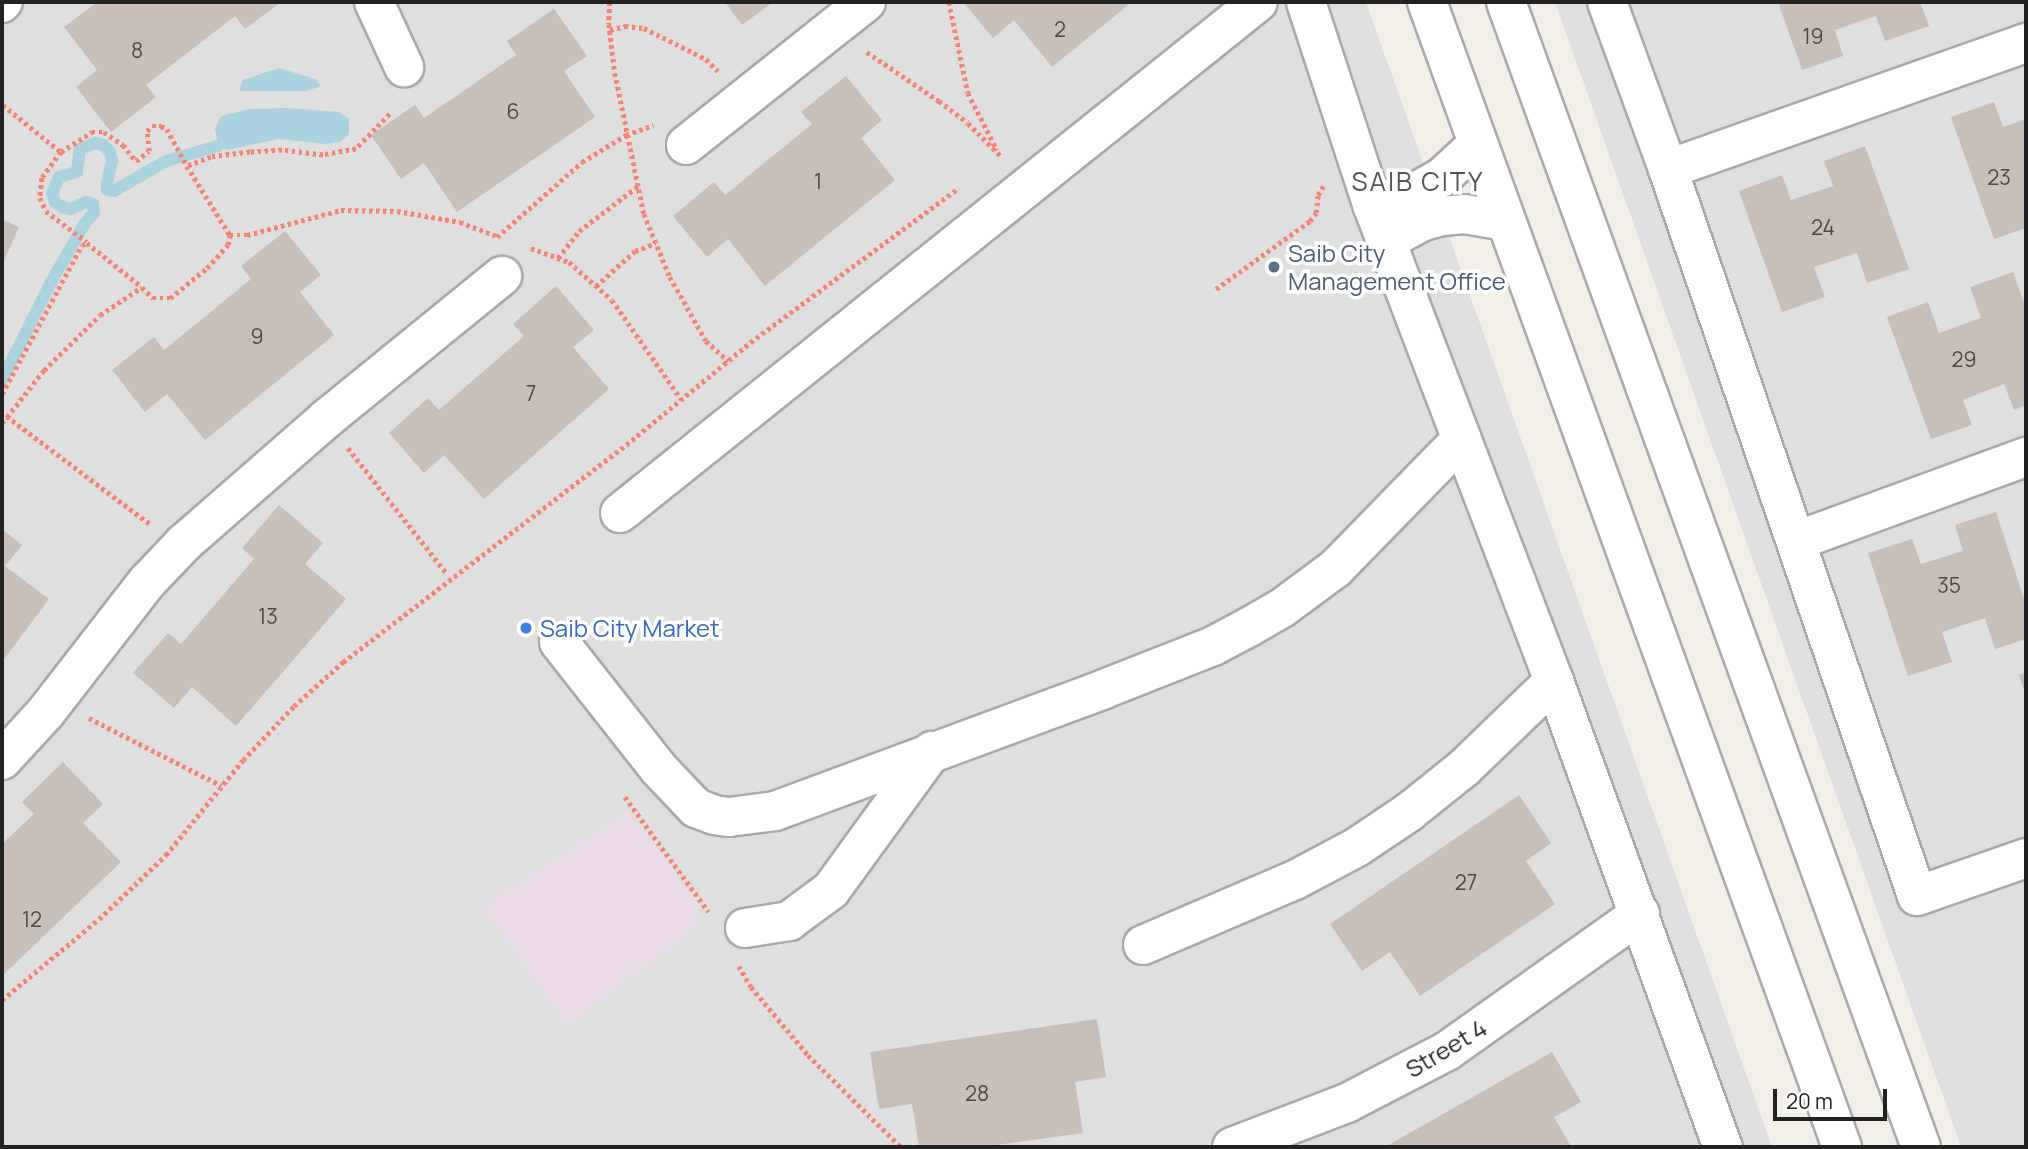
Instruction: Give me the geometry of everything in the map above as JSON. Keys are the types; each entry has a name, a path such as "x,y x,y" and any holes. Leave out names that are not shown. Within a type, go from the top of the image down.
{"street":[{"path":"374,2 404,67"},
{"path":"673,134 866,2"},
{"path":"620,513 1258,2"},
{"path":"1306,2 1371,204 1554,681 1640,914 1717,1145"},
{"path":"1427,2 1842,1147"},
{"path":"1506,2 1921,1147"},
{"path":"1607,2 1668,169 1917,896 2026,858"},
{"path":"1668,169 2026,43"},
{"path":"1371,204 1396,199 1441,178 1478,144"},
{"path":"1386,241 1423,221 1443,216 1464,214 1505,221"},
{"path":"2,760 46,712 148,582 184,543 504,258"},
{"path":"559,642 679,793 696,808 729,817 775,811 819,797 932,751 1104,689 1213,646 1282,608 1336,568 1462,439"},
{"path":"1796,541 2026,457"},
{"path":"1143,945 1295,880 1357,847 1409,812 1464,768 1554,681"},
{"path":"731,935 789,920 831,890 932,751"},
{"name":"Street 4","path":"1232,1147 1347,1103 1447,1051 1640,914"}],"path":[{"path":"610,2 610,30 626,135 644,214 670,277 706,341 728,361"},
{"path":"866,51 968,123 1001,156 968,93 949,2"},
{"path":"610,30 625,26 644,28 667,37 706,59 718,71"},
{"path":"3,105 61,152"},
{"path":"187,166 211,157 250,152 282,150 323,155 356,149 390,114"},
{"path":"152,126 167,129 230,235 228,245 207,268 170,298 153,298 46,211 40,198 42,178 61,152 92,132 104,132 122,145 135,161 149,151 147,131 152,126"},
{"path":"497,237 582,162 626,135 673,134"},
{"path":"1216,289 1310,221 1316,213 1318,195 1330,178"},
{"path":"558,258 579,231 638,186"},
{"path":"230,235 247,235 341,210 397,211 460,222 497,237 504,258"},
{"path":"2,394 63,276 82,244 88,243"},
{"path":"596,286 635,251 656,243"},
{"path":"526,246 569,262 612,300 681,400"},
{"path":"2,423 69,343 100,315 142,287"},
{"path":"7,417 155,529"},
{"path":"347,446 447,574"},
{"path":"78,716 94,720 133,738 222,786"},
{"path":"625,797 731,935 751,986 779,1022 830,1079 901,1147"}],"shaded area":[{"name":"SAIB CITY","path":"2,2 1366,2 1772,1147 2,1147"},
{"path":"1555,2 2026,2 2026,1147 1961,1147"},
{"path":"628,812 693,896 696,927 567,1024 483,907"}],"water":[{"path":"279,68 315,79 321,86 307,91 239,91 243,80"},
{"path":"288,108 339,112 349,119 349,134 340,142 325,144 279,139 227,150 218,146 215,128 221,116 249,109"}],"building":[{"path":"97,2 281,2 245,29 235,16 146,85 156,97 111,132 76,87 97,70 64,27"},
{"path":"725,2 773,2 742,25"},
{"path":"963,2 1132,2 1052,67 1014,20 993,38"},
{"path":"1778,2 1920,2 1929,26 1885,41 1876,16 1835,30 1843,56 1802,70"},
{"path":"554,9 587,56 564,71 595,117 457,212 424,163 401,179 371,135 415,105 424,118 516,55 507,41"},
{"path":"846,76 882,120 861,138 895,180 765,286 728,239 707,257 673,216 714,182 725,195 812,124 801,112"},
{"path":"1994,102 2003,127 2026,119 2026,228 1994,239 1951,117"},
{"path":"1865,146 1909,269 1867,283 1857,253 1814,267 1825,297 1782,312 1739,191 1782,175 1791,200 1833,186 1824,161"},
{"path":"2,219 19,227 2,265"},
{"path":"285,231 321,275 300,292 334,335 205,440 167,394 145,412 112,370 154,337 164,350 251,279 241,266"},
{"path":"2013,272 2026,308 2026,405 2014,410 2004,384 1963,400 1972,425 1931,439 1887,317 1928,302 1939,333 1981,318 1970,287"},
{"path":"556,286 594,330 573,347 609,389 484,499 444,455 424,473 389,433 428,398 439,410 524,336 513,324"},
{"path":"279,505 323,543 305,564 346,599 236,726 192,687 174,708 133,673 168,633 181,644 254,559 242,548"},
{"path":"1996,512 2026,605 2026,639 1995,649 1985,618 1942,632 1952,662 1908,676 1868,553 1912,539 1921,564 1963,551 1955,525"},
{"path":"2,529 22,545 5,566 49,599 2,662"},
{"path":"2026,673 2026,696 2019,675"},
{"path":"63,762 103,804 83,823 121,862 2,976 2,844 34,814 22,802"},
{"path":"1519,795 1551,843 1526,861 1555,904 1420,996 1390,952 1362,971 1330,924"},
{"path":"1097,1019 1106,1077 1075,1082 1083,1133 982,1147 919,1147 912,1104 879,1109 870,1052"},
{"path":"1552,1052 1581,1102 1554,1117 1571,1147 1385,1147"}],"waterway":[{"path":"2,380 51,282 85,223 94,213 93,204 86,202 70,209 62,207 55,202 52,193 59,177 77,172 80,149 96,143 104,145 110,152 112,161 107,190 114,191 166,161 218,146"}],"place":[{"name":"Saib City Management Office","path":"1274,267"},
{"name":"Saib City Market","path":"526,628"}],"district":[{"name":"SAIB CITY","path":"1418,182"}]}
